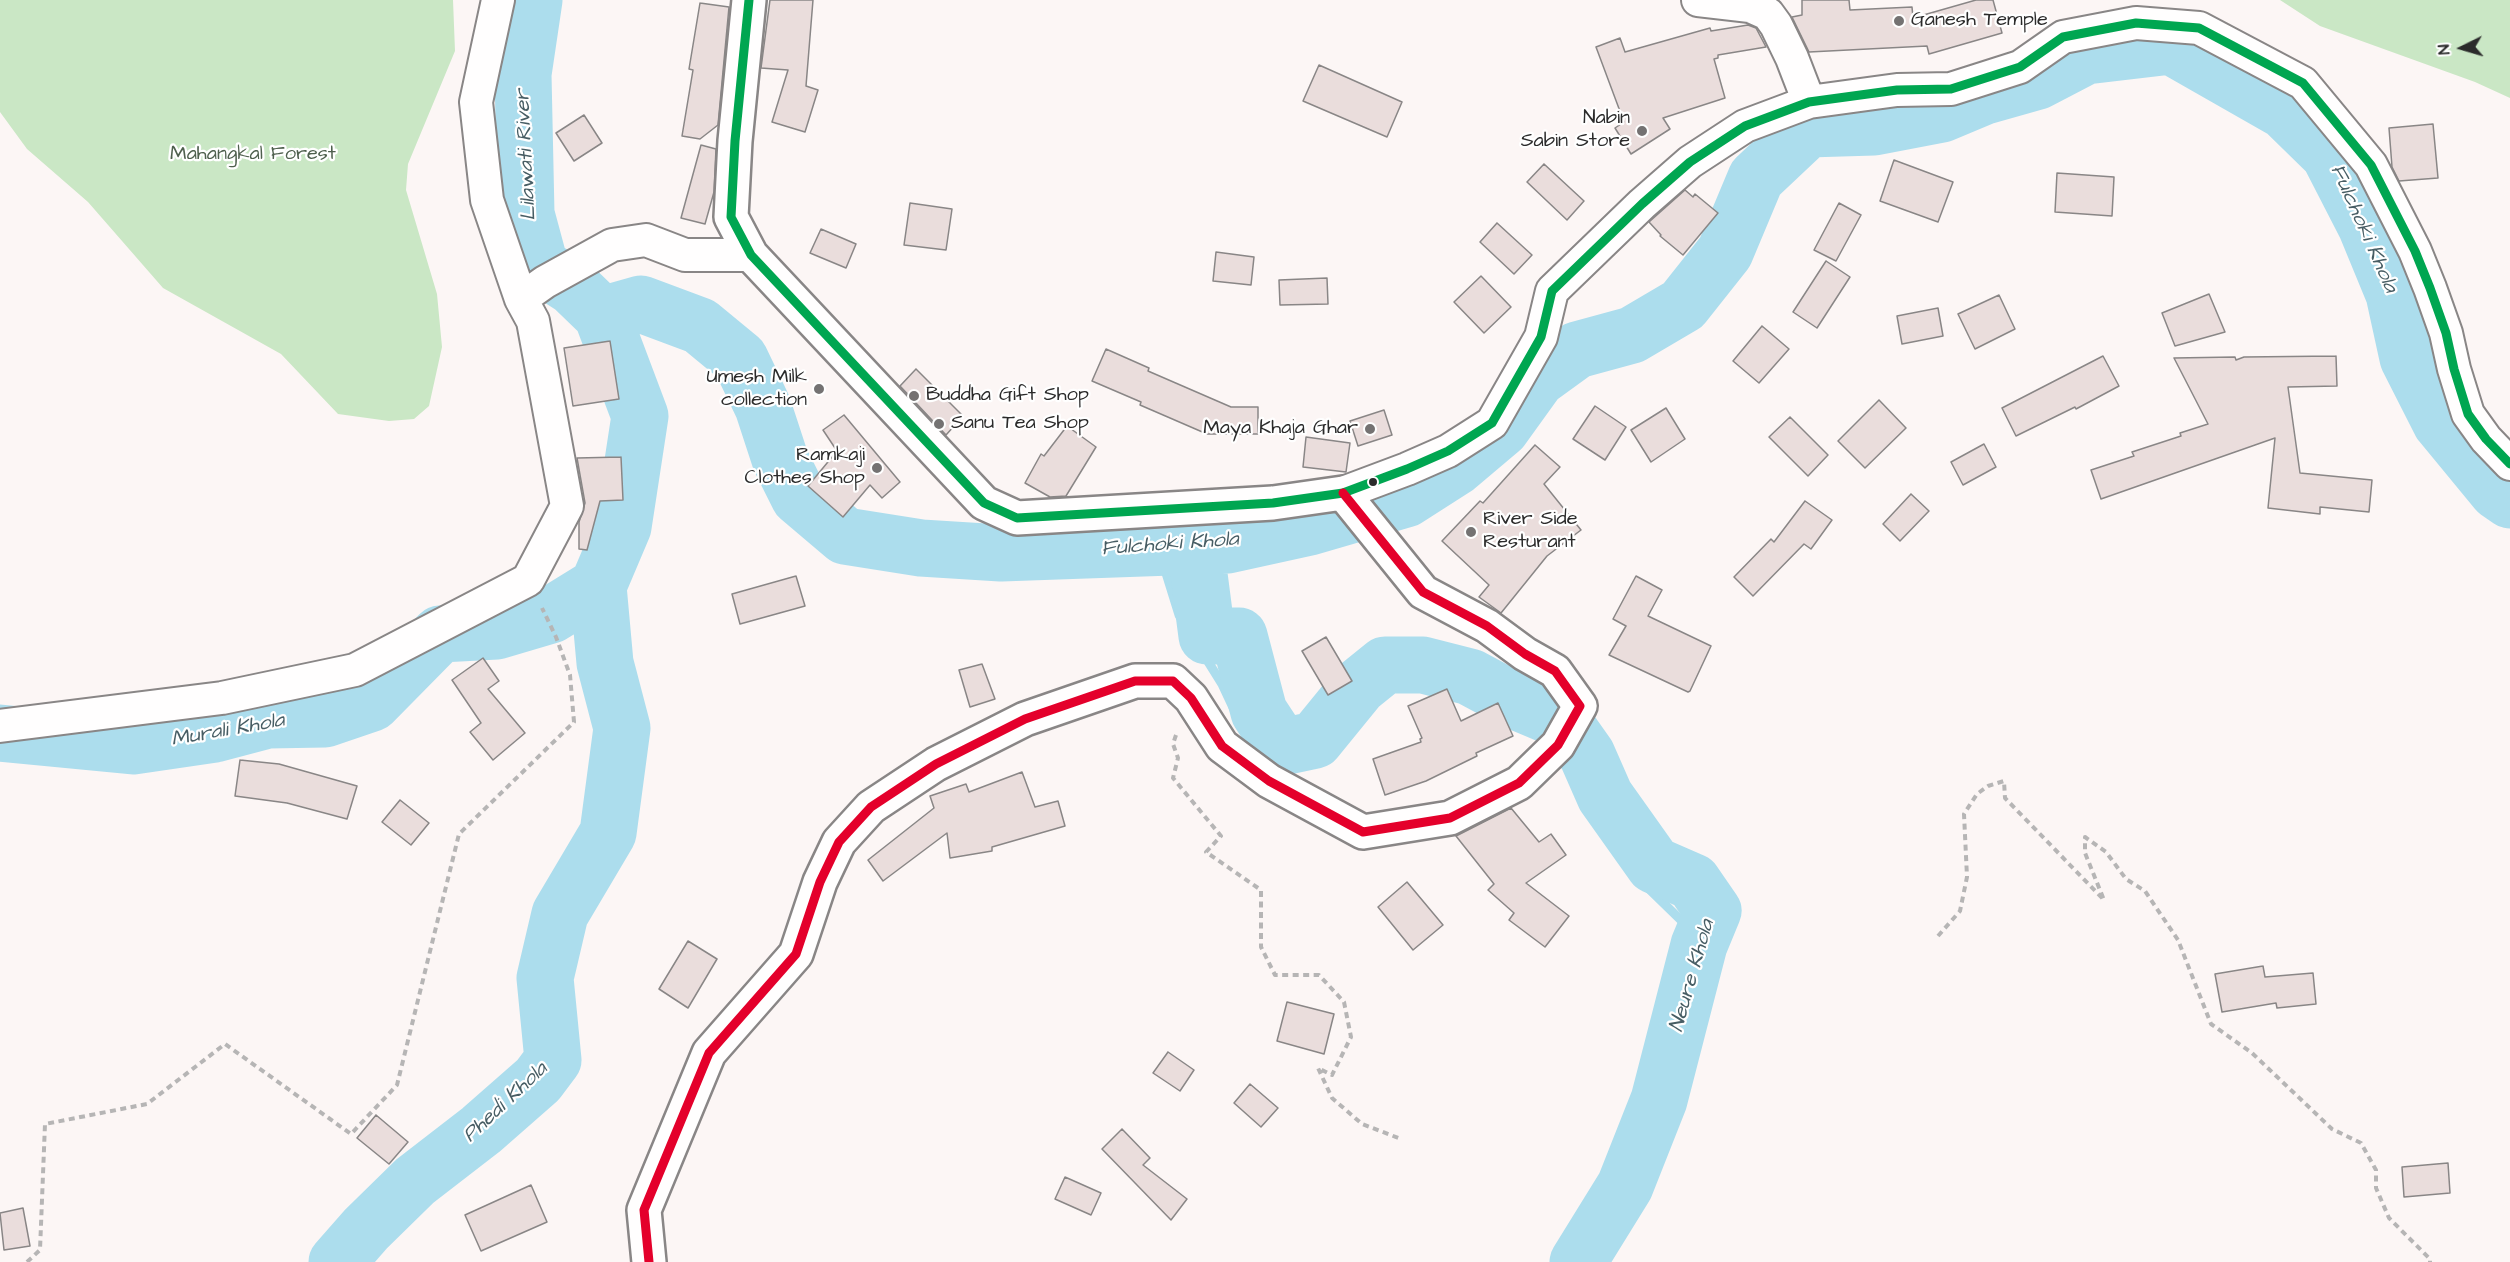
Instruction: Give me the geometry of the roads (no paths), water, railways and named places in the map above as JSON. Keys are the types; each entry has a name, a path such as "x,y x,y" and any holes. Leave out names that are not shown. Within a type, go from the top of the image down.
{"main road":[{"path":"649,1262 644,1210 709,1053 796,954 820,882 839,842 871,807 936,764 1025,719 1135,681 1173,681 1191,698 1222,746 1269,781 1363,832 1450,818 1519,783 1558,745 1580,706 1555,672 1486,626 1424,592 1402,568 1343,493 1273,503 1017,518 984,503 751,255 730,217 749,0"}],"street":[{"path":"0,726 222,698 355,670 528,579 567,506 533,321 533,290 487,200 476,102 498,0"},
{"path":"1698,0 1750,6 1768,14 1792,58 1809,102"},
{"path":"1343,493 1407,470 1448,451 1492,423 1541,337 1552,291 1690,162 1745,126 1809,102 1897,90 1951,88 2020,67 2063,37 2136,23 2199,28 2303,83 2371,165 2415,251 2430,288 2446,333 2468,414 2486,440 2510,464"},
{"path":"533,290 612,245 646,240 685,255 751,255"}],"waterway":[{"name":"Murali Khola","path":"0,733 133,746 215,734 268,720 325,719 372,703 440,634 497,631 551,615 598,586 623,527 640,416 602,315 573,287 540,266 526,214 523,74 534,0"},
{"name":"Fulchoki Khola","path":"602,315 641,304 700,326 740,359 763,407 780,459 799,497 845,536 921,548 1001,553 1228,545 1310,527 1406,499 1456,467 1501,429 1537,379 1577,350 1632,335 1683,305 1725,252 1756,178 1808,129 1874,127 1942,114 1985,96 2038,81 2086,56 2171,46 2285,111 2329,154 2366,226 2394,294 2408,358 2441,423 2497,491 2510,500"},
{"name":"Neure Khola","path":"1191,546 1197,559 1207,636 1239,636 1259,712 1282,747 1315,740 1359,686 1385,665 1423,665 1470,677 1513,700 1563,721 1587,755 1605,796 1654,865 1693,882 1713,911 1699,945 1659,1100 1625,1186 1578,1262"},
{"name":"Neure Khola","path":"1146,547 1165,570 1179,615 1222,684 1252,748 1281,759 1315,733 1357,681 1388,654 1429,651 1535,690"},
{"name":"Phedi Khola","path":"337,1262 366,1229 415,1181 481,1130 538,1080 553,1060 545,978 560,914 608,833 622,728 605,663 598,586"},
{"path":"1605,741 1627,822 1649,889 1687,926 1699,945"}],"place":[{"name":"Ganesh Temple","path":"1899,21"},
{"name":"Nabin Sabin Store","path":"1642,131"},
{"name":"Umesh Milk collection","path":"819,389"},
{"name":"Buddha Gift Shop","path":"914,396"},
{"name":"Sanu Tea Shop","path":"939,424"},
{"name":"Maya Khaja Ghar","path":"1370,429"},
{"name":"Ramkaji Clothes Shop","path":"877,468"},
{"name":"River Side Resturant","path":"1471,532"}],"park label":[{"name":"Mahangkal Forest","path":"253,155"}],"water label":[{"name":"Lilawati River","path":"527,155"}]}
